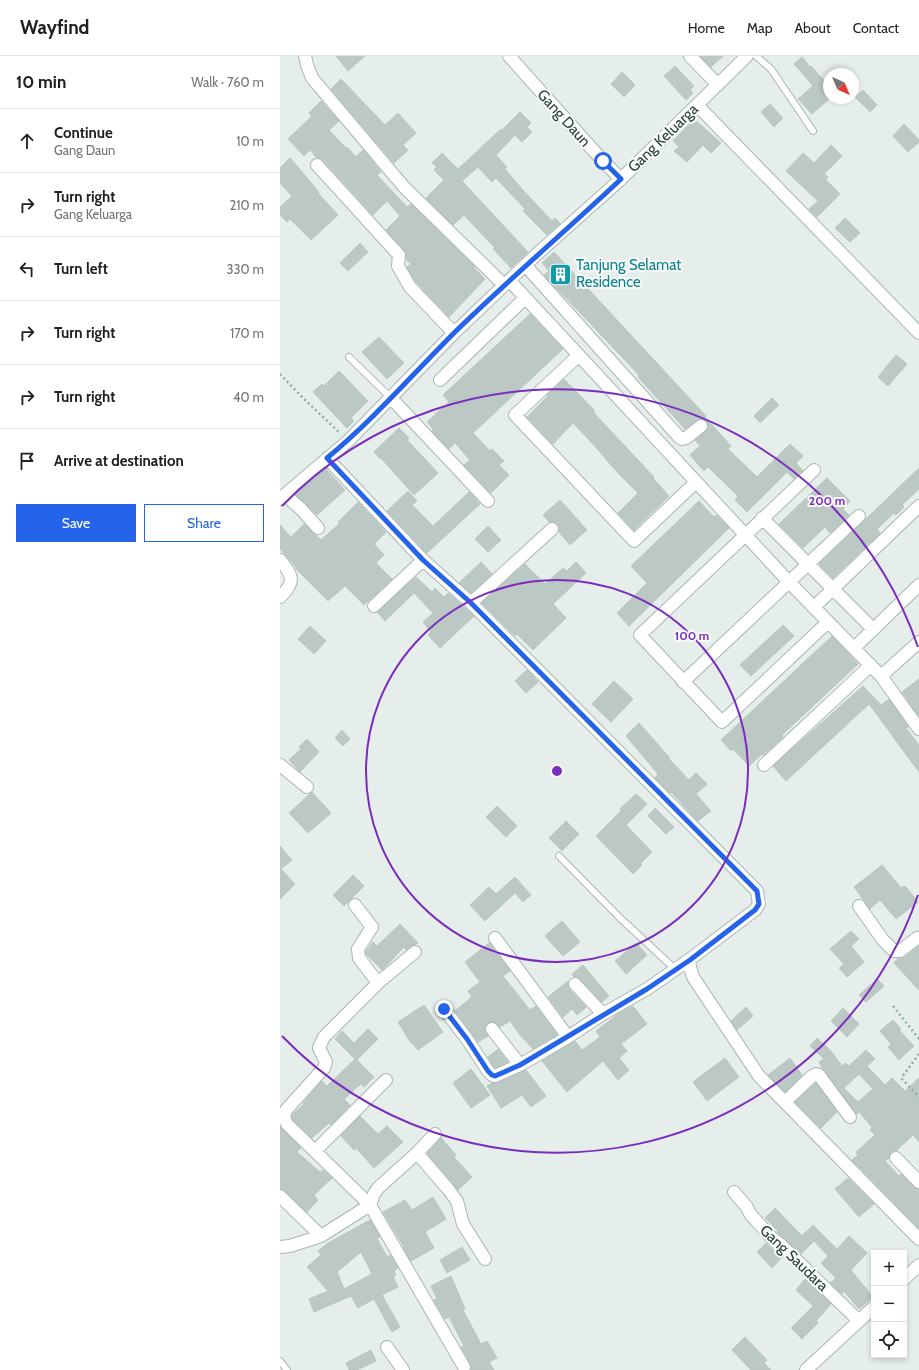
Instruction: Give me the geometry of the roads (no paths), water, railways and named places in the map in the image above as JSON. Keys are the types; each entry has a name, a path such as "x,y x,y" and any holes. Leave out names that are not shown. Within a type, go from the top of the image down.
{"street":[{"path":"305,56 306,65 312,78 404,187 525,298 580,355 789,582 881,676 919,729"},
{"name":"Gang Daun","path":"509,56 621,179"},
{"path":"690,56 718,85"},
{"name":"Gang Keluarga","path":"283,497 348,440 454,333 621,179 748,56"},
{"path":"697,105 919,333"},
{"path":"317,165 399,255 398,266 410,287 454,333"},
{"path":"526,266 679,437 682,439 686,438 700,426"},
{"path":"440,380 525,298"},
{"path":"580,355 515,415 634,541 696,482"},
{"path":"391,398 488,502"},
{"path":"327,458 423,560 471,603 757,891 759,904 755,910 690,960 647,989 520,1065 497,1076 492,1075 444,1009"},
{"path":"814,470 640,635 722,722 828,622"},
{"path":"283,497 301,509 318,528"},
{"path":"814,607 919,506"},
{"path":"684,682 859,516"},
{"path":"762,518 873,629"},
{"path":"471,603 552,529"},
{"path":"280,560 290,572 290,581 286,591 280,597"},
{"path":"374,606 423,560"},
{"path":"854,648 919,585"},
{"path":"881,676 919,642"},
{"path":"764,765 871,665"},
{"path":"280,765 307,787"},
{"path":"355,905 372,927 358,949 360,958 378,983"},
{"path":"859,906 883,940 894,951 900,951 919,938"},
{"path":"495,938 568,1036"},
{"path":"415,952 378,983 324,1037 319,1048 326,1062 324,1068 286,1110 284,1118 287,1124 370,1205 464,1367"},
{"path":"690,960 693,978 759,1076 919,1239"},
{"path":"575,984 603,1014"},
{"path":"492,1029 520,1065"},
{"path":"785,1102 816,1074 819,1075 850,1117"},
{"path":"315,1151 386,1080"},
{"path":"280,1247 290,1246 321,1236 370,1205 378,1188 417,1153 435,1134"},
{"path":"417,1153 457,1201 463,1224 485,1259"},
{"path":"896,1158 919,1182"},
{"name":"Gang Saudara","path":"734,1192 746,1206 751,1215 772,1238 859,1321"},
{"path":"280,1196 321,1236"},
{"path":"907,1276 919,1266"},
{"path":"806,1370 871,1310"},
{"path":"387,1347 403,1370"}],"lane":[{"path":"756,56 772,69 813,131"},
{"path":"349,357 391,398"},
{"path":"559,856 620,918 675,969"},
{"path":"280,1361 287,1370"}],"place":[{"name":"Tanjung Selamat Residence","path":"560,274"}]}
